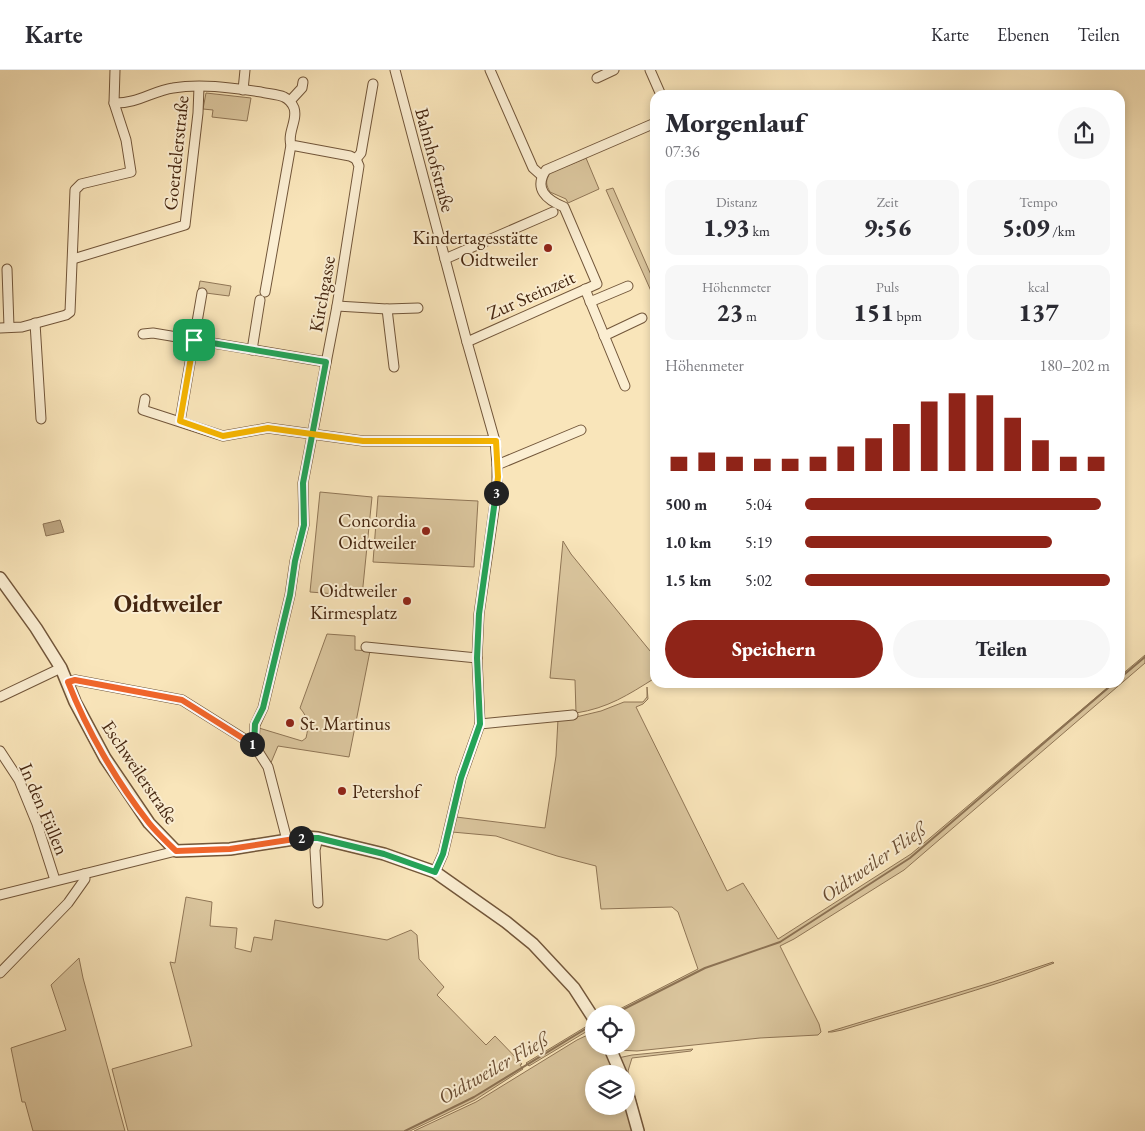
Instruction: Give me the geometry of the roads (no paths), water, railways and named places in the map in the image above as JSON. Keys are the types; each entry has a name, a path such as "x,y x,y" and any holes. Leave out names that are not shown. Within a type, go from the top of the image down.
{"street":[{"path":"7,269 5,328 22,327 66,315 70,312 75,190 81,184 131,172 126,140 114,103 115,70"},
{"path":"243,90 245,70"},
{"name":"Bahnhofstraße","path":"395,70 467,342 496,441 497,488 479,614 477,658 480,724 461,778 443,854 435,872"},
{"path":"490,70 533,168 542,176 546,170 650,124"},
{"path":"597,78 614,70"},
{"path":"650,70 659,90"},
{"path":"290,101 302,88 303,82"},
{"name":"Kirchgasse","path":"254,745 255,724 265,698 290,595 295,561 304,525 303,483 337,306 359,166 356,159 361,153 373,84"},
{"path":"114,103 126,104 171,88 199,87 278,95 290,101 294,107 291,146 252,350"},
{"name":"Goerdelerstraße","path":"73,259 185,224 198,113 199,87"},
{"path":"291,146 350,156 356,159"},
{"name":"Zur Steinzeit","path":"467,342 597,284 564,207 550,201 544,194 540,181 542,176"},
{"path":"445,259 553,212"},
{"path":"590,302 628,286"},
{"path":"585,290 625,386"},
{"path":"180,421 202,293"},
{"path":"337,306 387,309 418,308"},
{"path":"387,309 394,366"},
{"path":"604,336 642,318"},
{"path":"34,323 41,419"},
{"path":"143,334 153,332 326,362"},
{"path":"145,399 143,410 223,436 268,428 363,441 496,441"},
{"path":"497,465 581,430"},
{"name":"Eschweilerstraße","path":"0,578 36,628 60,668 68,682 75,702 105,758 150,823 176,851 230,849 307,837 384,854 435,872 506,922 533,944 574,988 585,1005"},
{"path":"366,647 477,658"},
{"path":"0,697 60,668"},
{"path":"68,682 75,680 182,700 254,745 268,766 287,840"},
{"path":"480,724 573,715"},
{"name":"In den Füllen","path":"0,752 19,780 37,824 55,880"},
{"path":"318,838 315,850 318,903"},
{"path":"0,895 176,851"},
{"path":"0,973 75,894 85,879 84,874"},
{"path":"634,1115 638,1131"}],"waterway":[{"name":"Oidtweiler Fließ","path":"1125,674 1145,657"},
{"name":"Oidtweiler Fließ","path":"632,1005 705,968 780,942 910,858 1108,688"},
{"name":"Oidtweiler Fließ","path":"405,1131 474,1097 585,1029"}],"place":[{"name":"Kindertagesstätte Oidtweiler","path":"548,248"},
{"name":"Concordia Oidtweiler","path":"426,531"},
{"name":"Oidtweiler Kirmesplatz","path":"407,601"},
{"name":"St. Martinus","path":"290,723"},
{"name":"Petershof","path":"342,791"}],"district":[{"name":"Oidtweiler","path":"168,603"}]}
